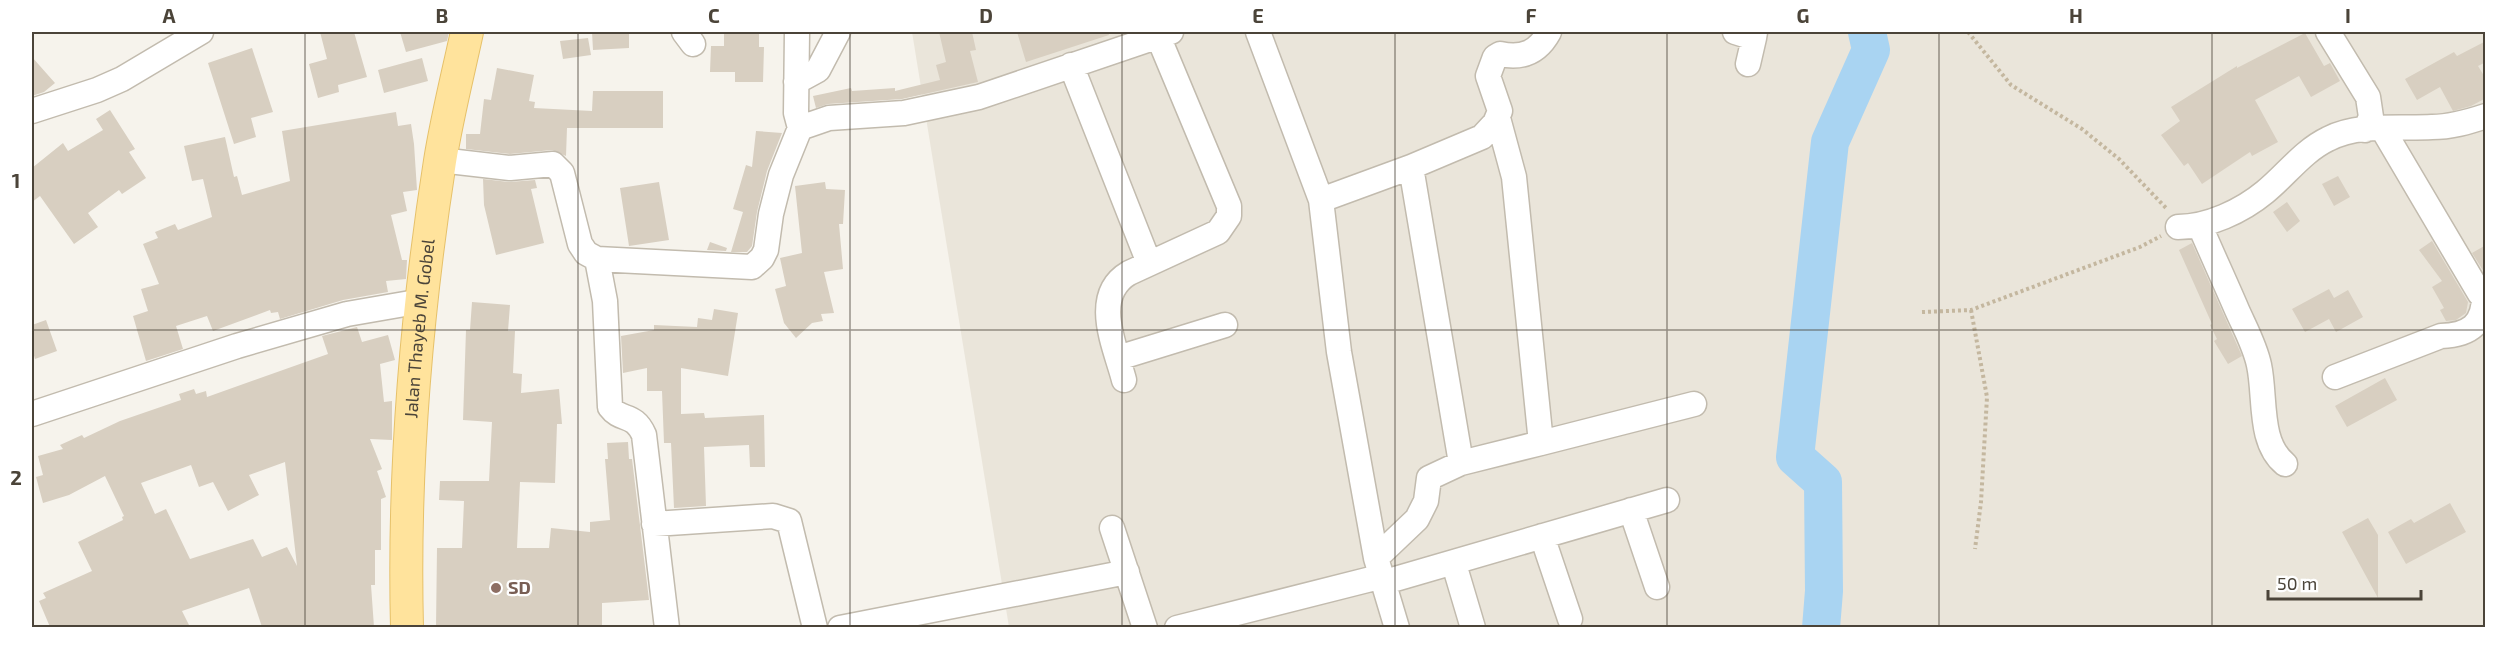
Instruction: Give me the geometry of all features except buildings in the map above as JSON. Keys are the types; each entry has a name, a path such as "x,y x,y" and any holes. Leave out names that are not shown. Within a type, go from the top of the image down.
{"main road":[{"name":"Jalan Thayeb M. Gobel","path":"406,627 407,464 422,301 440,160 467,32"}],"street":[{"path":"32,111 105,86 168,40 201,32"},
{"path":"440,160 510,168 553,164 558,167 562,173 580,244 586,254 597,259 752,267 762,258 766,250 771,214 779,185 800,128 796,112 797,32"},
{"path":"796,82 818,70 838,32"},
{"path":"1258,32 1321,201 1339,352 1381,572 1397,627"},
{"path":"1321,201 1482,137 1498,118 1500,111 1488,76 1495,57 1500,54 1510,56 1528,54 1543,43 1549,32"},
{"path":"2328,32 2368,98 2374,129 2480,294 2485,296 2484,311 2471,329 2441,336 2335,377"},
{"path":"800,128 829,118 904,113 979,97 1164,34 1229,206 1229,216 1218,232 1121,278 1111,296 1107,317 1121,369 1225,325"},
{"path":"1748,34 1748,64"},
{"path":"1071,65 1149,263"},
{"path":"2286,464 2280,460 2269,439 2263,384 2252,343 2189,227 2249,203 2265,193 2283,173 2327,139 2344,133 2374,129 2462,124 2486,116"},
{"path":"1498,118 1514,177 1541,443"},
{"path":"1411,167 1461,463"},
{"path":"597,259 604,301 610,407 614,413 636,421 644,435 667,627"},
{"path":"32,414 237,346 337,317 422,301"},
{"path":"1381,572 1417,519 1426,501 1429,478 1461,463 1694,404"},
{"path":"1177,627 1381,572 1454,564 1667,500"},
{"path":"1631,510 1657,587"},
{"path":"654,524 773,516 789,521 815,627"},
{"path":"1112,528 1145,627"},
{"path":"1542,536 1570,619"},
{"path":"1454,564 1473,627"},
{"path":"840,627 1127,572"}],"path":[{"path":"1922,312 1971,310 2189,227 2171,213 2119,159 2082,129 2011,85 1968,32"},
{"path":"1971,310 1987,397 1981,501 1975,549"}],"shaded area":[{"path":"912,32 2485,32 2485,627 1009,627"}],"waterway":[{"path":"1821,628 1824,591 1823,482 1795,457 1830,142 1871,50 1867,32"}],"place":[{"name":"SD","path":"496,588"}]}
